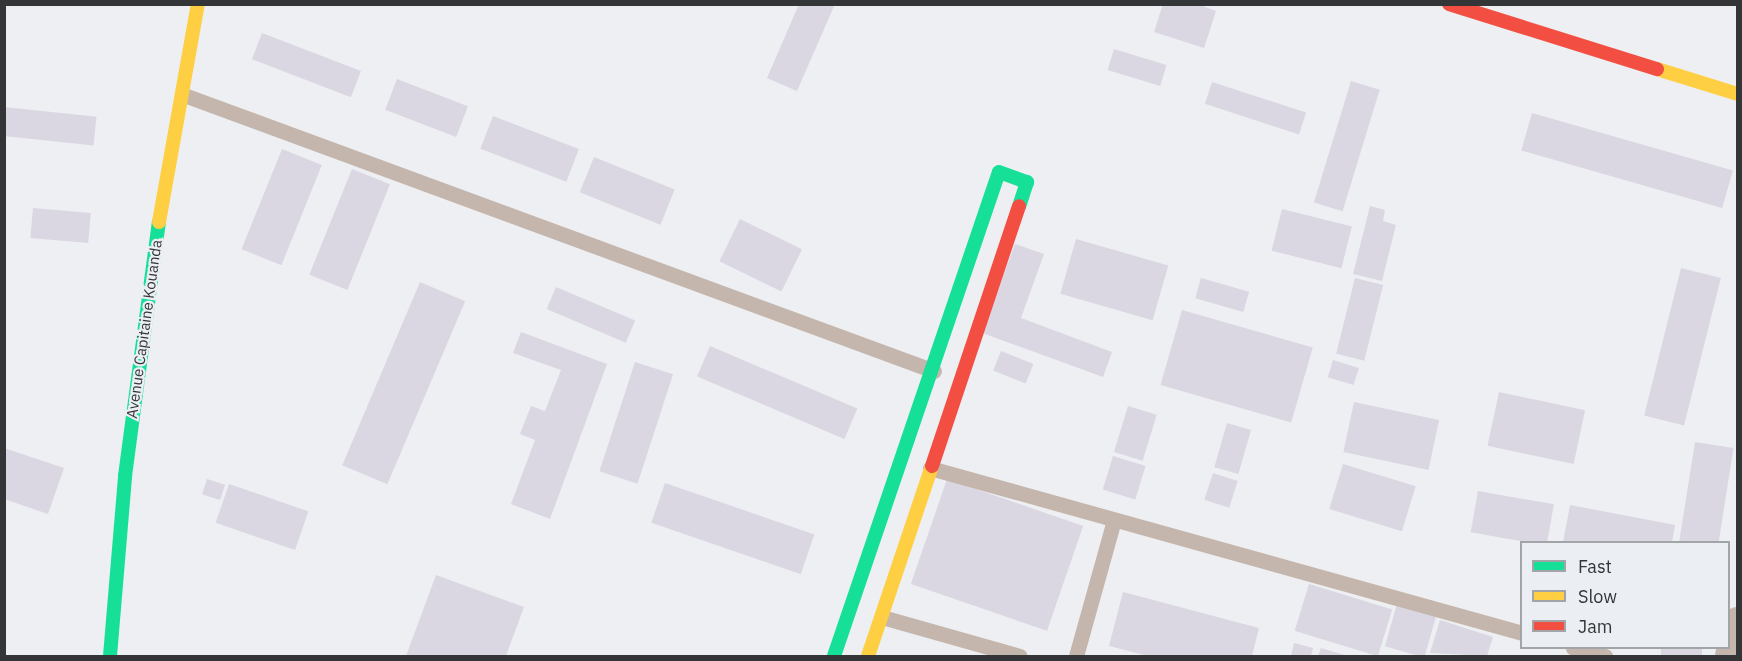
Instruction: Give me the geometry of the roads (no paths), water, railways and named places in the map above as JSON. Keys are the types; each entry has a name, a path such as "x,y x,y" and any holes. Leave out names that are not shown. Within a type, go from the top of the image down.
{"street":[{"name":"Avenue Capitaine Kouanda","path":"110,657 125,476 150,272 184,95 198,4"},
{"path":"1449,4 1737,94"},
{"path":"834,657 934,371 999,172 1027,182 868,657"},
{"path":"1731,657 1737,623"}],"lane":[{"path":"184,95 934,371"},
{"path":"930,468 1520,633"},
{"path":"1076,657 1114,520"},
{"path":"882,617 1020,657"},
{"path":"1577,649 1605,657"}]}
